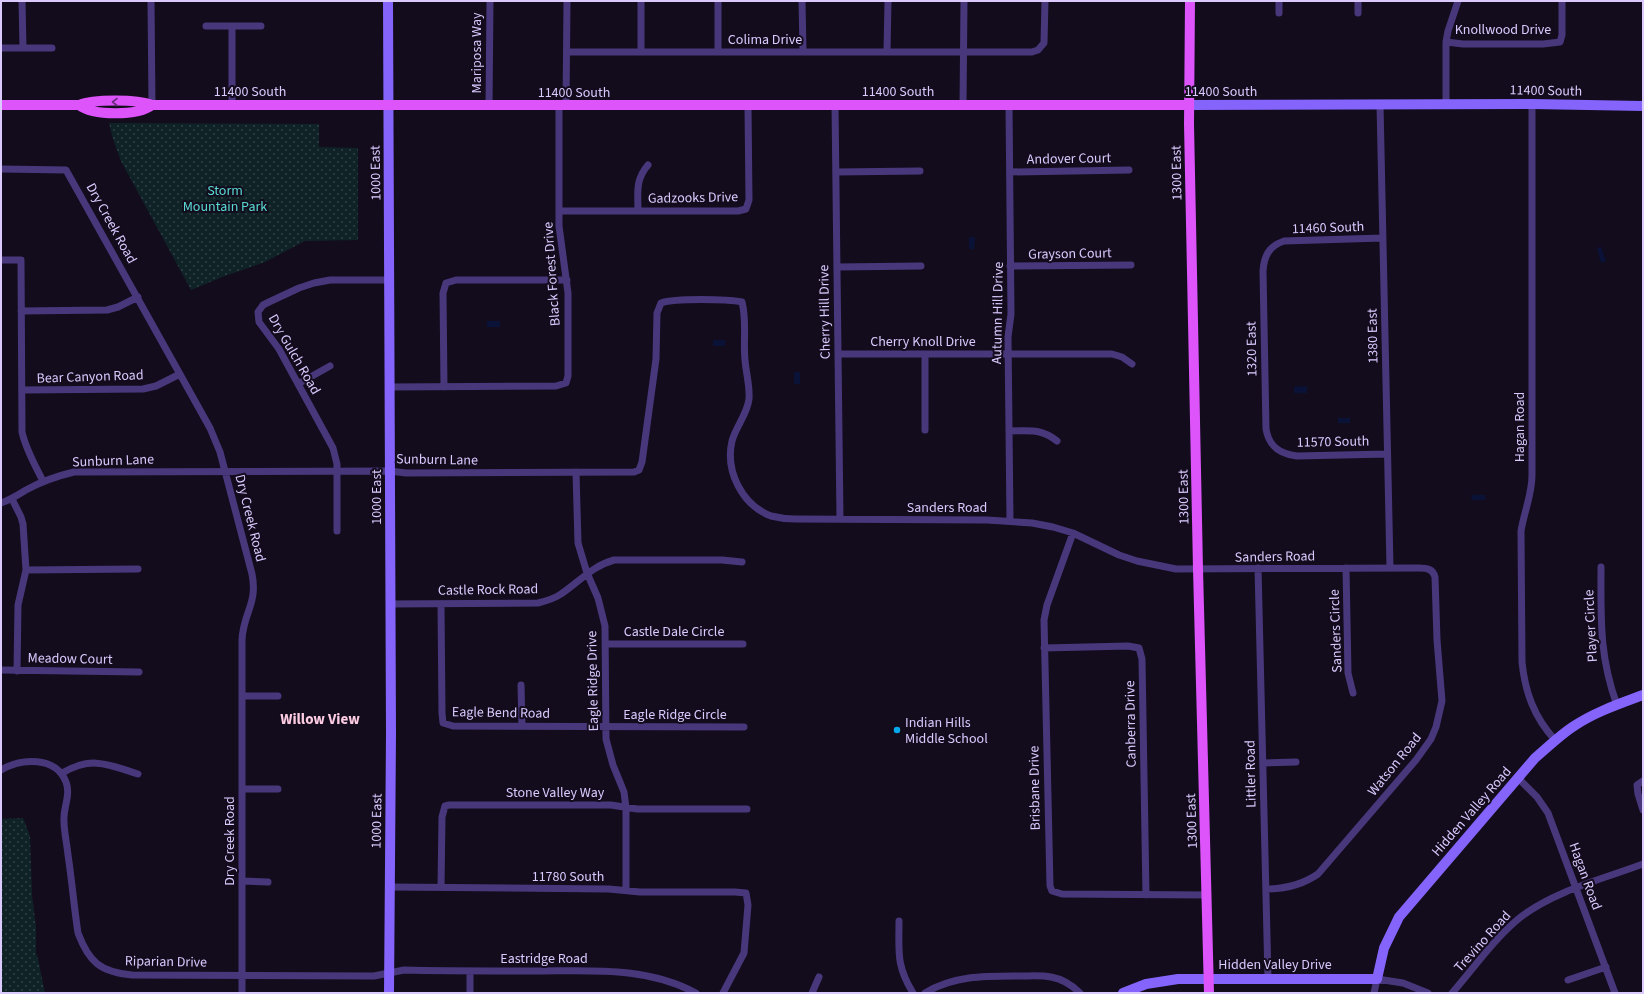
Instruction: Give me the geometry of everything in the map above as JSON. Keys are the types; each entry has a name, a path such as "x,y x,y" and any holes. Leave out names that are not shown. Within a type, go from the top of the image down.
{"main road":[{"name":"1300 East","path":"1190,1 1189,105 1198,569 1209,993"},
{"name":"11400 South","path":"1,105 79,105 90,102 140,102 152,105 389,106 1189,105"}],"street":[{"path":"22,1 23,48"},
{"path":"151,1 152,105"},
{"name":"1000 East","path":"388,1 391,604 389,993"},
{"name":"Mariposa Way","path":"490,1 490,106"},
{"name":"Black Forest Drive","path":"390,387 556,386 566,383 568,376 567,280 560,240 560,211 563,106 567,52 567,1"},
{"path":"641,1 641,52"},
{"path":"718,1 718,52"},
{"path":"887,52 888,1"},
{"path":"963,105 964,1"},
{"name":"Colima Drive","path":"567,52 1032,52 1038,50 1042,46 1044,40 1045,1"},
{"path":"1278,1 1278,13"},
{"path":"1358,1 1358,13"},
{"path":"1446,104 1446,42 1458,1"},
{"name":"Knollwood Drive","path":"1446,42 1463,44 1542,44 1560,42 1562,35 1562,1"},
{"path":"802,2 803,52"},
{"path":"206,26 261,26"},
{"path":"232,26 232,105"},
{"path":"1,48 52,48"},
{"name":"1380 East","path":"1380,104 1390,567"},
{"name":"11400 South","path":"1189,105 1532,104 1643,106"},
{"name":"Hagan Road","path":"1532,104 1532,475 1531,496 1522,522 1521,531 1522,662 1524,681 1529,699 1536,715 1555,740"},
{"name":"Cherry Hill Drive","path":"835,105 840,519"},
{"name":"Autumn Hill Drive","path":"1009,105 1011,314 1008,337 1010,520"},
{"name":"Gadzooks Drive","path":"560,211 738,211 746,208 749,200 748,106"},
{"path":"638,211 638,183 641,173 648,165"},
{"name":"Dry Creek Road","path":"1,169 66,170 213,434 226,471 254,583 253,601 242,632 242,993"},
{"name":"Andover Court","path":"1010,172 1129,170"},
{"path":"836,172 920,171"},
{"name":"11460 South","path":"1274,246 1289,240 1383,238"},
{"name":"1320 East","path":"1274,246 1265,256 1263,271 1266,429 1270,442 1279,452"},
{"path":"1,260 22,260 22,432 25,444 43,481"},
{"name":"Grayson Court","path":"1010,266 1131,265"},
{"path":"837,267 921,266"},
{"name":"Dry Gulch Road","path":"337,531 337,471 334,448 279,348 259,322 258,312 263,305 299,288 314,283 330,280 390,280"},
{"path":"444,387 443,293 446,283 456,280 567,280"},
{"path":"22,311 107,310 118,307 138,297"},
{"name":"Sanders Road","path":"661,303 671,301 731,300 742,302 744,313 745,360 749,393 746,410 732,441 730,453 731,466 734,479 740,491 748,501 759,510 772,516 796,519 1010,520 1053,527 1073,533 1119,555 1137,561 1176,569 1390,567 1424,568 1432,571"},
{"name":"Sunburn Lane","path":"1,503 12,499 43,481 74,472 390,471 406,473 630,472 639,470 641,466 656,359 657,313 661,303"},
{"name":"Cherry Knoll Drive","path":"838,354 1112,354 1122,357 1132,364"},
{"path":"924,354 925,430"},
{"path":"298,384 330,366"},
{"name":"Bear Canyon Road","path":"22,390 143,389 156,386 180,374"},
{"path":"1010,431 1037,431 1048,434 1057,441"},
{"name":"11570 South","path":"1279,452 1297,456 1387,454"},
{"name":"Eagle Ridge Drive","path":"576,472 578,543 587,573 602,611 606,644 606,726 608,752 624,792 626,808 626,890"},
{"path":"12,499 23,524 26,570 18,605 17,670"},
{"name":"Brisbane Drive","path":"1073,533 1047,605 1044,620 1050,886 1052,891 1062,894 1207,895"},
{"name":"Castle Rock Road","path":"391,604 538,603 550,600 561,594 587,573 598,566 614,560 722,560 742,562"},
{"name":"Player Circle","path":"1601,567 1601,642 1607,675 1617,705"},
{"name":"Littler Road","path":"1258,568 1268,978"},
{"name":"Sanders Circle","path":"1346,568 1348,674 1354,693"},
{"path":"26,570 138,569"},
{"name":"Watson Road","path":"1266,889 1289,887 1300,884 1318,874 1416,760 1431,739 1440,714 1442,701 1437,640 1435,577 1432,571"},
{"name":"Eagle Bend Road","path":"441,604 443,723 453,726 606,726"},
{"name":"Castle Dale Circle","path":"606,644 743,644"},
{"name":"Canberra Drive","path":"1044,648 1128,646 1139,648 1142,659 1146,895"},
{"name":"Meadow Court","path":"1,670 139,672"},
{"path":"521,685 522,726"},
{"name":"Hidden Valley Road","path":"1374,993 1384,948 1390,932 1399,917 1535,758 1555,740 1588,718 1643,695"},
{"path":"242,696 278,696"},
{"name":"Eagle Ridge Circle","path":"606,726 744,727"},
{"path":"1,770 11,764 20,762 41,762 48,764 62,773 75,766 86,763 98,763 138,774"},
{"path":"1263,763 1296,762"},
{"name":"Riparian Drive","path":"62,773 67,784 68,792 64,822 78,933 83,946 95,964 113,972 132,975 374,976 389,973"},
{"name":"Hagan Road","path":"1518,777 1537,796 1548,814 1577,888 1615,993"},
{"path":"1643,781 1637,785 1643,810"},
{"path":"242,789 278,789"},
{"name":"Stone Valley Way","path":"441,887 442,817 445,806 454,804 516,806 611,805 637,809 747,809"},
{"name":"Trevino Road","path":"1452,993 1497,941 1521,917 1550,899 1643,864"},
{"path":"242,881 268,882"},
{"name":"11780 South","path":"389,887 746,893 748,905 744,952 723,993"},
{"path":"899,921 900,965 905,980 913,993"},
{"path":"1568,980 1606,967"},
{"name":"Eastridge Road","path":"389,973 404,970 631,972 667,980 696,993"},
{"path":"470,971 470,993"},
{"path":"925,993 951,982 971,977 991,976 1050,976 1067,983 1080,993"},
{"path":"812,993 819,977"},
{"name":"Hidden Valley Drive","path":"1124,993 1141,986 1178,978 1268,978 1377,979 1403,983 1428,993"}],"green space":[{"name":"Storm Mountain Park","path":"109,123 319,124 319,147 358,148 358,240 305,241 265,262 191,290 121,161"},
{"path":"23,818 30,836 32,895 36,927 36,953 45,993 1,993 1,819"}],"shaded area":[{"path":"969,237 975,237 974,249 969,249"},
{"path":"1601,247 1606,261 1601,263 1597,248"},
{"path":"487,321 500,321 500,327 487,327"},
{"path":"713,340 725,340 725,346 713,346"},
{"path":"794,372 800,372 800,384 794,384"},
{"path":"1307,386 1307,393 1294,393 1294,387"},
{"path":"1338,418 1350,418 1350,423 1338,423"},
{"path":"1471,495 1485,495 1485,500 1472,500"}],"place":[{"name":"Indian Hills Middle School","path":"897,730"}],"district":[{"name":"Willow View","path":"320,719"}]}
